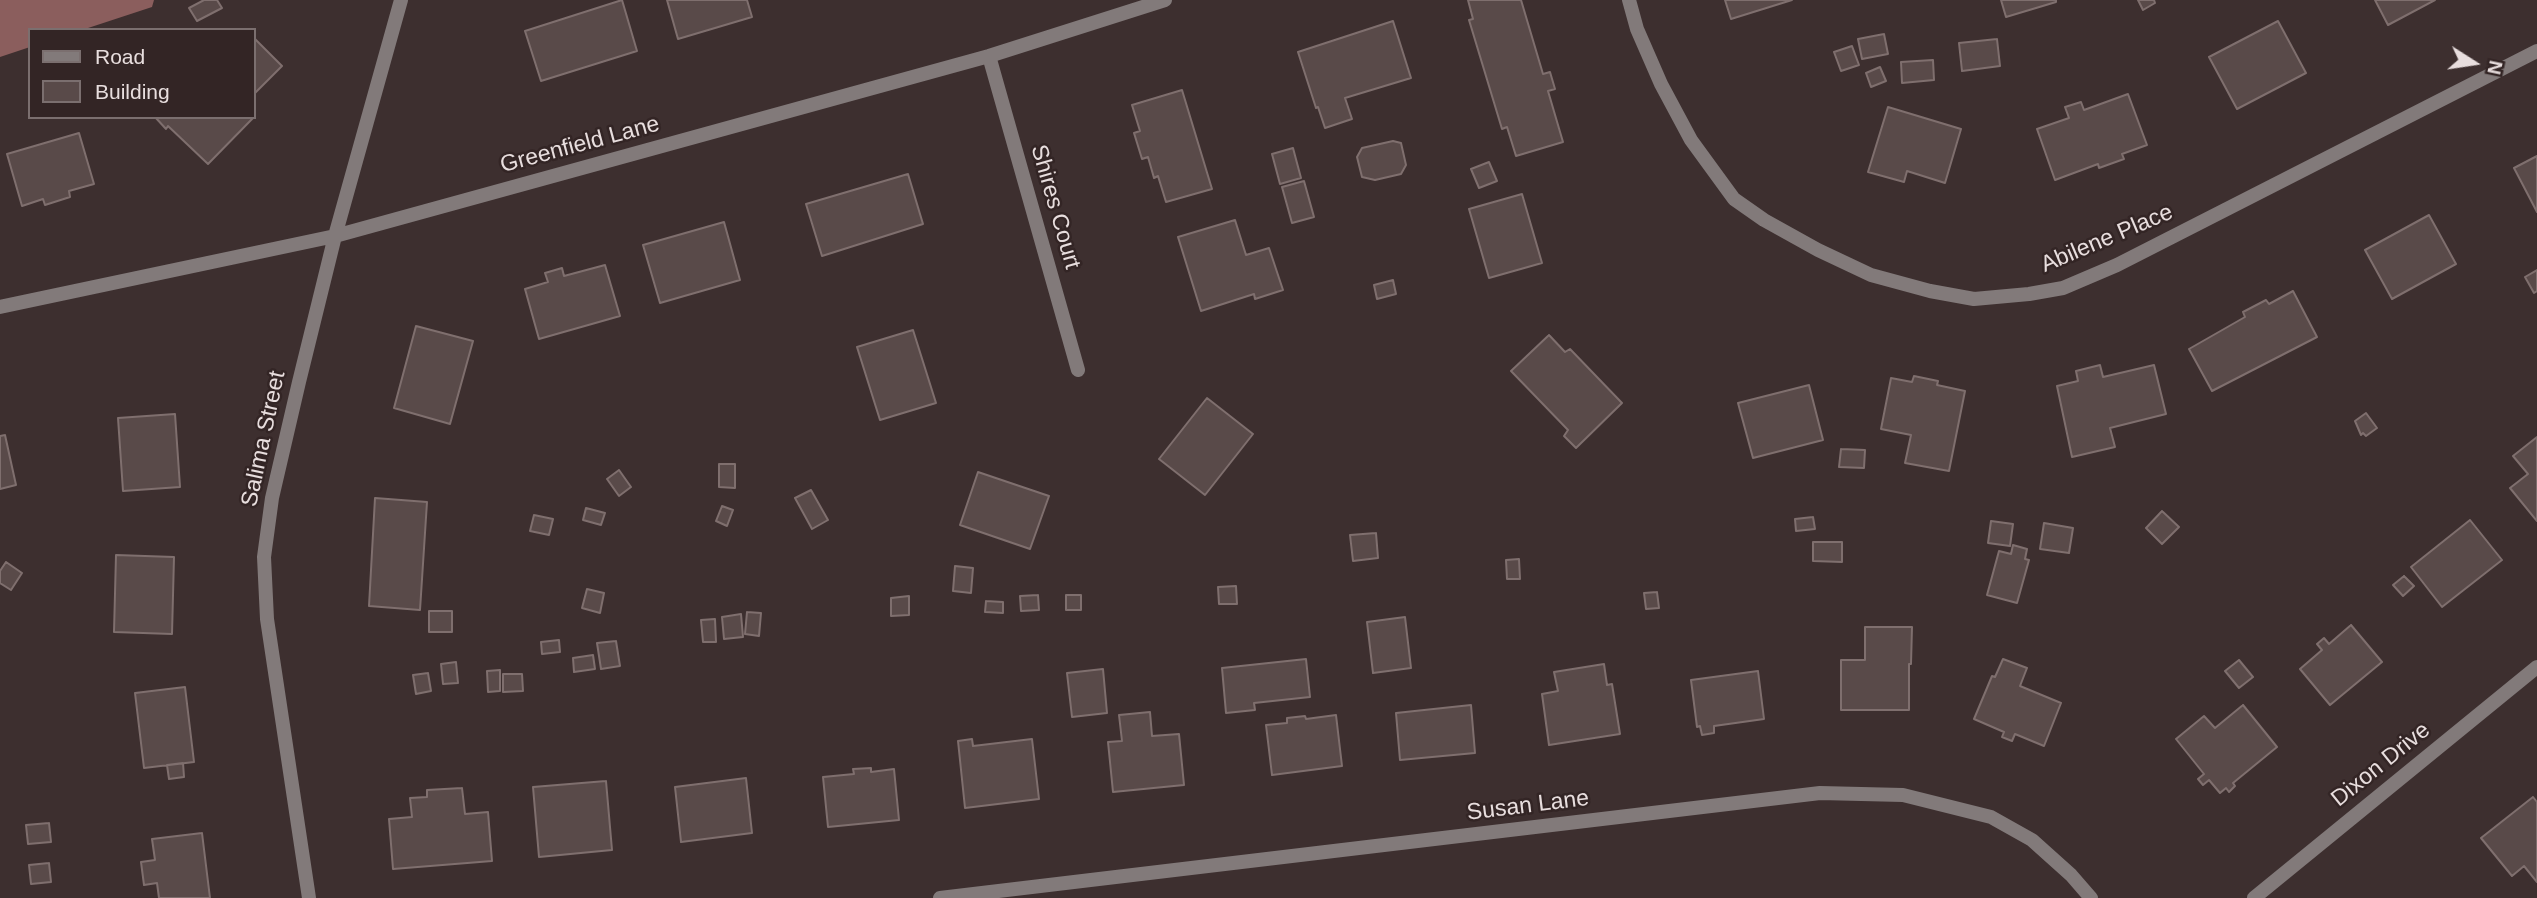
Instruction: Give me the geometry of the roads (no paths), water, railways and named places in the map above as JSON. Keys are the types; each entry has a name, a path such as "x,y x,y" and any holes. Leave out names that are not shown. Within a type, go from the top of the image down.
{"street":[{"name":"Salima Street","path":"309,898 267,620 264,557 272,498 335,236 401,0"},
{"name":"Greenfield Lane","path":"0,307 335,236 989,56 1164,0"},
{"name":"Abilene Place","path":"1629,0 1637,29 1667,95 1691,140 1734,199 1808,244 1871,275 1930,291 1974,299 2029,295 2063,288 2117,265 2537,51"},
{"name":"Shires Court","path":"989,56 1078,370"},
{"name":"Dixon Drive","path":"2254,898 2537,667"},
{"name":"Susan Lane","path":"940,898 1820,793 1903,795 1991,817 2032,841 2071,875 2091,898"}]}
